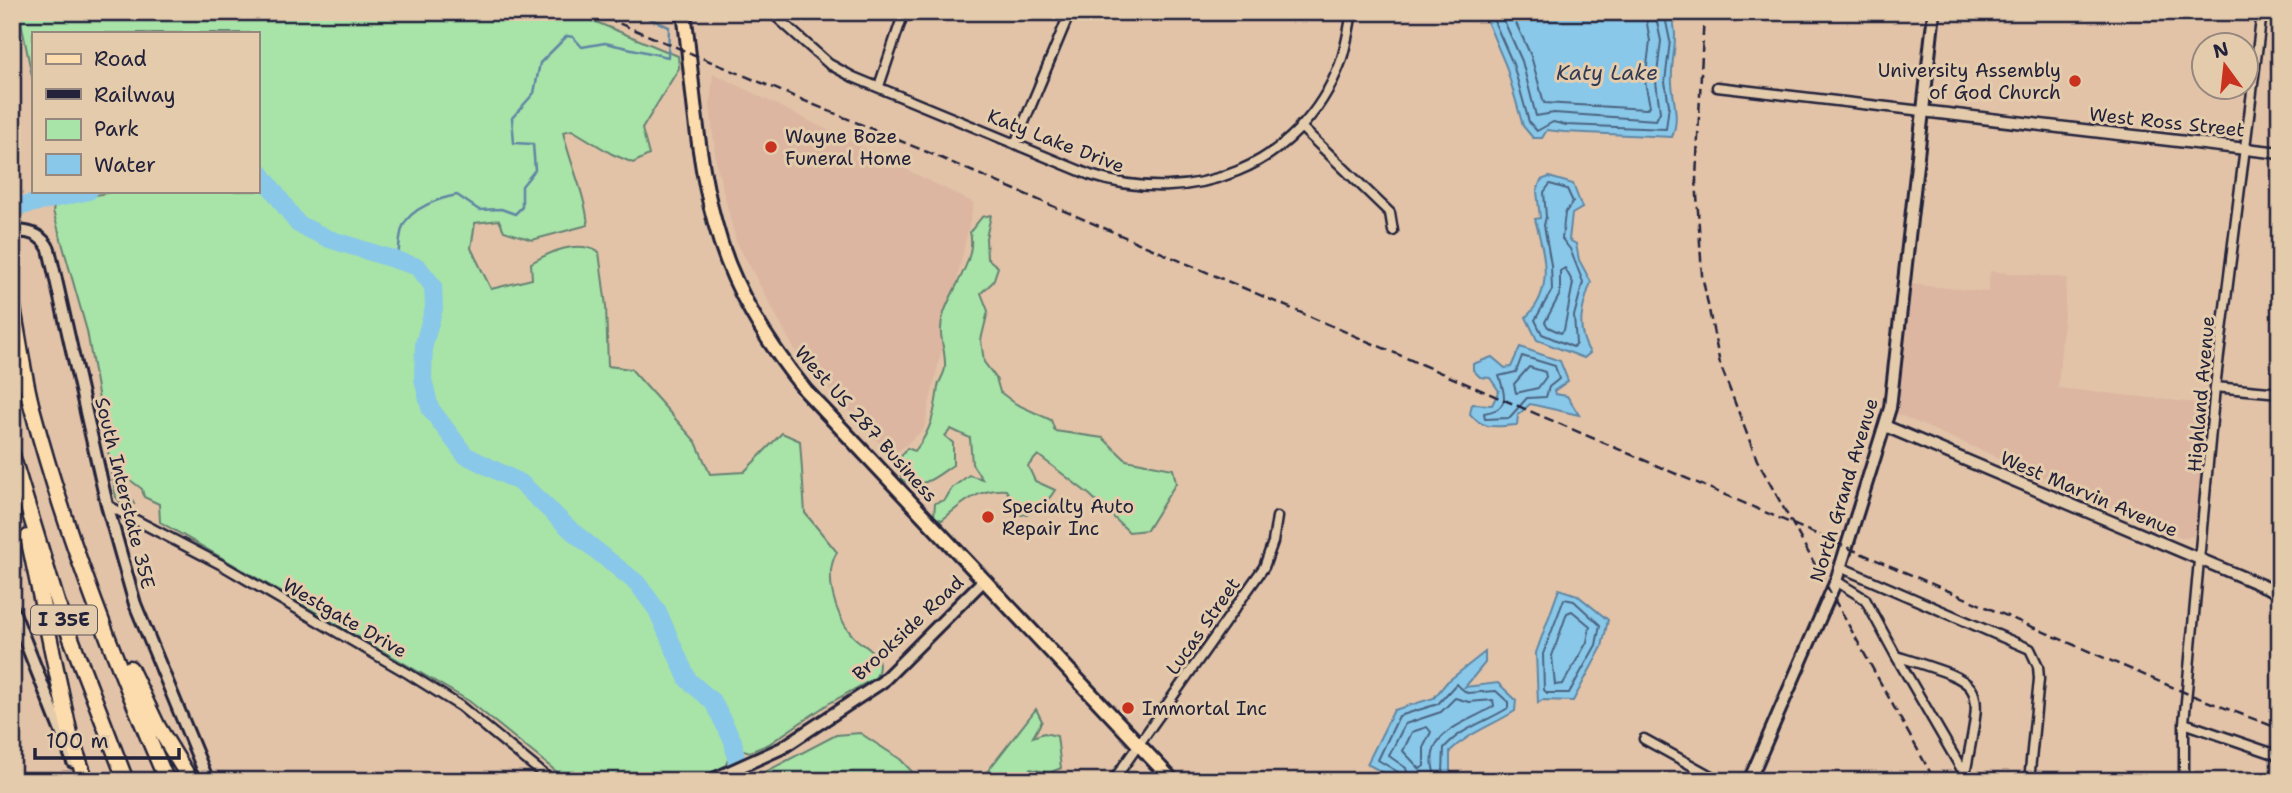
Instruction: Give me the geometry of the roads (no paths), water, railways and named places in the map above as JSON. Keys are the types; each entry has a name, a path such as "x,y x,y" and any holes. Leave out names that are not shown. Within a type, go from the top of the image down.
{"highway":[{"name":"I 35E","path":"12,303 32,407 93,597 167,781"},
{"name":"I 35E","path":"12,455 57,602 126,781"},
{"path":"12,467 70,734 85,781"},
{"path":"93,597 110,620 158,727 191,781"}],"main road":[{"name":"West US 287 Business","path":"684,12 715,224 749,308 773,350 806,391 1173,781"},
{"name":"North Grand Avenue","path":"1749,781 1836,581 1885,426 1895,373 1905,247 1934,12"},
{"name":"South Interstate 35E","path":"12,232 33,233 45,241 50,249 107,505 135,604 208,781"},
{"name":"Brookside Road","path":"709,781 801,737 882,682 984,580"},
{"path":"12,608 42,688 85,781"}],"street":[{"name":"Katy Lake Drive","path":"771,12 829,64 1015,144 1118,184 1183,187 1212,182 1238,172 1288,139 1325,94 1340,63 1352,12"},
{"path":"879,86 904,12"},
{"path":"1015,144 1070,12"},
{"name":"Highland Avenue","path":"2184,781 2184,723 2215,387 2262,12"},
{"name":"West Ross Street","path":"1717,87 2280,153"},
{"path":"1300,126 1390,213 1393,231"},
{"path":"2215,387 2280,393"},
{"name":"West Marvin Avenue","path":"1885,426 2280,593"},
{"name":"Westgate Drive","path":"107,505 220,564 409,674 460,706 552,781"},
{"name":"Lucas Street","path":"1113,781 1264,567 1273,542 1277,517"},
{"path":"1840,567 2030,649 2038,666 2039,679 2029,781"},
{"path":"1836,581 1865,599 1966,778"},
{"path":"1896,656 1959,676 1973,688 1978,704 1966,778"},
{"path":"2184,723 2280,756"},
{"path":"1644,739 1720,781"}],"water":[{"name":"Katy Lake","path":"1483,12 1670,12 1675,30 1672,74 1676,116 1672,137 1547,130 1542,138 1533,138 1523,126 1506,66"},
{"path":"1549,177 1573,184 1582,208 1572,214 1569,240 1576,244 1579,260 1591,282 1581,327 1590,353 1584,358 1537,340 1526,317 1541,295 1544,283 1544,258 1535,219 1540,218 1537,191 1541,180"},
{"path":"1520,347 1560,361 1568,381 1554,391 1555,394 1567,396 1579,415 1530,404 1518,415 1517,425 1497,426 1480,423 1470,414 1472,404 1492,405 1499,391 1490,378 1480,377 1473,370 1473,364 1492,357 1505,368 1511,367"},
{"path":"1559,589 1577,595 1608,620 1602,647 1573,701 1542,700 1538,703 1536,653"},
{"path":"1485,652 1485,663 1465,687 1498,683 1516,700 1515,711 1473,734 1450,751 1450,772 1460,781 1399,781 1367,764 1394,710 1434,698 1447,682"}],"waterway":[{"path":"398,261 403,226 412,214 435,201 457,195 479,210 501,209 515,214 522,207 522,186 535,170 533,144 514,143 512,118 534,93 540,63 567,36 573,37 582,47 605,43 668,57 669,27 635,12"},
{"path":"259,171 298,224 329,239 418,267 433,286 434,308 424,344 423,379 430,408 465,455 521,483 572,531 637,583 657,610 688,680 713,702 733,741 740,781"},
{"path":"12,208 84,192"}],"railway":[{"path":"592,12 927,152 2186,693 2280,729"},
{"path":"1704,12 1696,179 1702,275 1720,364 1757,460 1935,781"}],"place":[{"name":"University Assembly of God Church","path":"2075,81"},
{"name":"Wayne Boze Funeral Home","path":"771,147"},
{"name":"Specialty Auto Repair Inc","path":"988,517"},
{"name":"Immortal Inc","path":"1128,708"}]}
